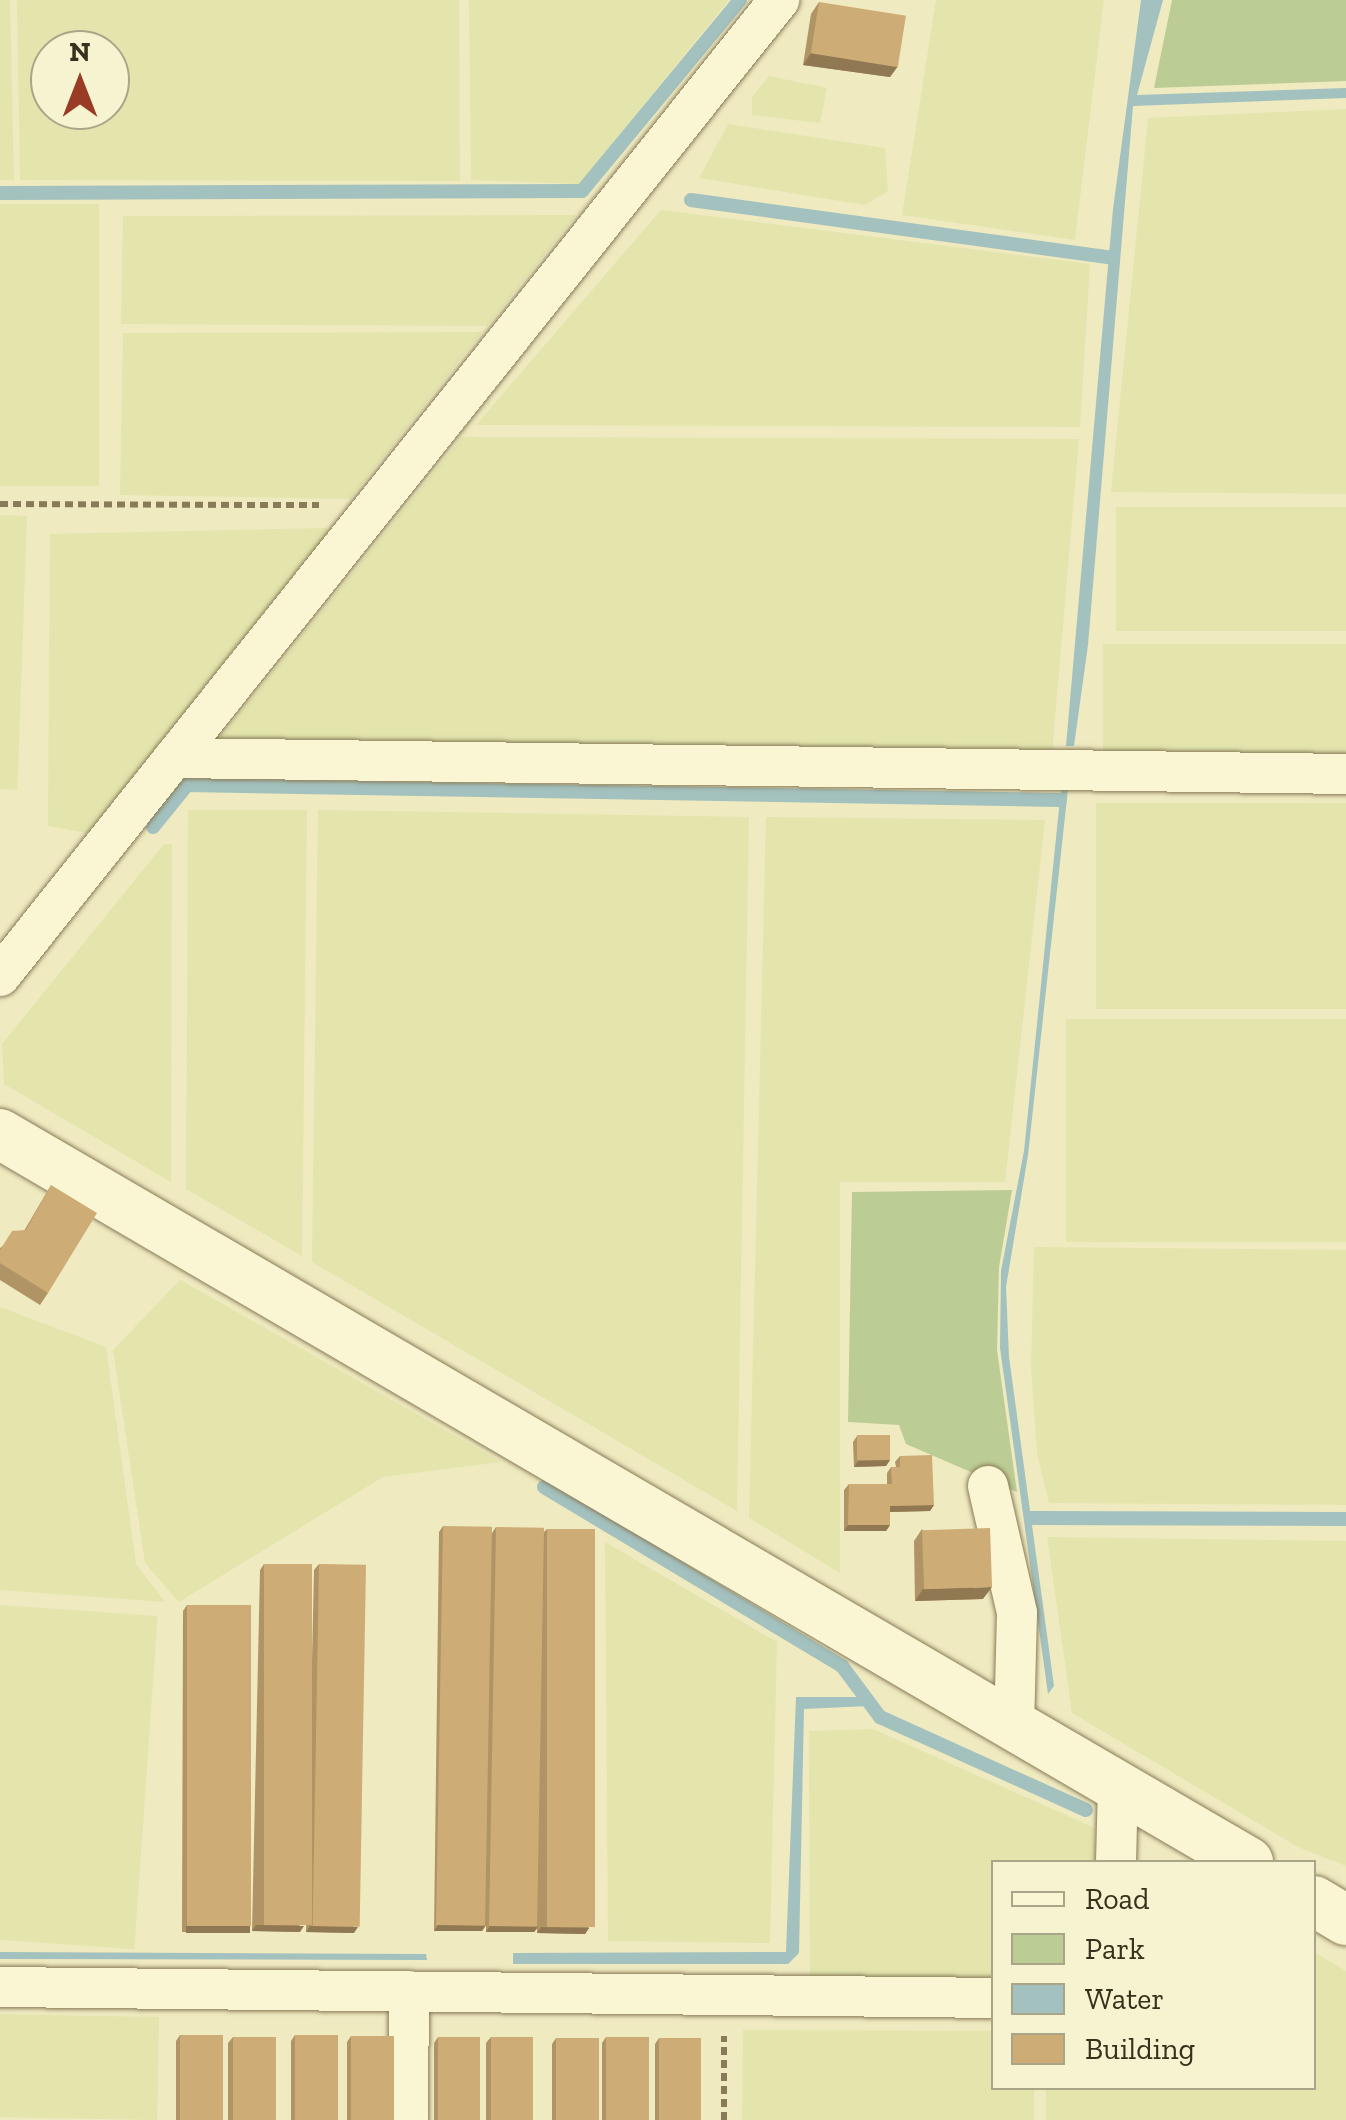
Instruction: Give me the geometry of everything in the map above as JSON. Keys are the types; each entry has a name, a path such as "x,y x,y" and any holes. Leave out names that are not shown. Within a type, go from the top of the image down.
{"street":[{"path":"0,976 779,0"},
{"path":"174,758 1346,774"},
{"path":"0,1134 1245,1860"},
{"path":"988,1486 1017,1613 1014,1726"},
{"path":"1116,1860 1118,1787"},
{"path":"1316,1902 1346,1920"},
{"path":"0,1987 991,1998"},
{"path":"408,2120 409,1992"}],"path":[{"path":"0,504 378,506"},
{"path":"724,1994 724,2120"}],"green space":[{"path":"0,0 10,0 14,180 0,180"},
{"path":"17,0 459,0 460,181 20,180"},
{"path":"469,0 729,0 579,184 471,180"},
{"path":"936,0 1104,0 1075,240 902,215"},
{"path":"1172,0 1346,0 1346,81 1154,88"},
{"path":"769,76 827,88 820,123 752,115 752,97"},
{"path":"1346,109 1346,494 1111,492 1148,118"},
{"path":"728,124 885,148 888,191 865,205 699,178"},
{"path":"0,204 99,204 99,486 0,486"},
{"path":"661,210 1090,264 1080,427 476,425"},
{"path":"576,215 487,326 121,324 123,216"},
{"path":"482,332 350,499 120,495 123,333"},
{"path":"462,437 1079,439 1052,754 222,746 221,736"},
{"path":"1116,507 1346,507 1346,631 1116,631"},
{"path":"0,515 27,516 17,790 0,789"},
{"path":"326,528 333,540 87,833 48,826 50,534"},
{"path":"1103,644 1346,644 1346,755 1103,755"},
{"path":"1096,803 1346,803 1346,1009 1096,1009"},
{"path":"188,810 307,810 302,1256 186,1189"},
{"path":"318,810 749,817 737,1511 312,1262"},
{"path":"766,817 1045,820 1005,1182 840,1182 840,1573 749,1518"},
{"path":"164,844 172,844 171,1182 4,1084 2,1044"},
{"path":"1066,1019 1346,1019 1346,1242 1066,1242"},
{"path":"1012,1190 999,1267 997,1350 1017,1492 906,1444 899,1425 848,1422 852,1192"},
{"path":"1034,1247 1346,1250 1346,1505 1049,1503 1037,1453 1031,1368"},
{"path":"181,1279 501,1462 383,1477 179,1602 145,1563 113,1350"},
{"path":"0,1307 106,1347 136,1564 165,1602 0,1590"},
{"path":"1047,1537 1346,1541 1346,1866 1298,1847 1072,1713"},
{"path":"605,1542 777,1642 770,1943 608,1941"},
{"path":"0,1605 158,1616 134,1949 0,1940"},
{"path":"873,1729 1095,1828 1095,1860 991,1860 991,1982 810,1978 809,1731"},
{"path":"1316,1953 1346,1971 1346,2120 1046,2120 1046,2090 1316,2090"},
{"path":"0,2014 159,2017 157,2120 0,2117"},
{"path":"743,2030 991,2031 991,2090 1034,2090 1034,2120 742,2120"}],"water":[{"path":"1141,0 1163,0 1137,95 1346,88 1346,98 1133,106 1088,645 1074,746 1066,746 1113,209"},
{"path":"1061,789 1068,789 1028,1155 1006,1287 1009,1357 1054,1686 1048,1694 1000,1348 1001,1271 1024,1151"},
{"path":"796,1697 865,1697 868,1706 804,1709 799,1953 788,1964 513,1964 513,1953 786,1952"},
{"path":"0,1952 426,1954 427,1960 0,1959"}],"building":[{"path":"819,2 906,16 898,67 811,53"},
{"path":"51,1185 97,1213 48,1293 0,1263 0,1250 12,1231 26,1230"},
{"path":"857,1435 890,1435 890,1460 857,1460"},
{"path":"932,1455 934,1505 890,1506 890,1525 848,1525 849,1484 892,1484 891,1467 900,1467 900,1456"},
{"path":"443,1526 492,1527 485,1926 436,1925"},
{"path":"496,1527 544,1528 537,1927 489,1926"},
{"path":"990,1528 992,1587 924,1589 922,1530"},
{"path":"547,1529 595,1529 595,1927 547,1927"},
{"path":"264,1564 312,1564 312,1925 264,1925"},
{"path":"319,1564 366,1565 360,1927 313,1926"},
{"path":"187,1605 251,1605 251,1926 187,1926"},
{"path":"180,2035 223,2035 223,2120 180,2120"},
{"path":"295,2035 338,2035 338,2120 295,2120"},
{"path":"351,2036 394,2036 394,2120 351,2120"},
{"path":"233,2037 276,2037 276,2120 233,2120"},
{"path":"438,2037 480,2037 480,2120 438,2120"},
{"path":"491,2037 533,2037 533,2120 491,2120"},
{"path":"606,2037 649,2037 649,2120 606,2120"},
{"path":"556,2038 599,2038 599,2120 556,2120"},
{"path":"659,2038 701,2038 701,2120 659,2120"}],"waterway":[{"path":"0,193 582,191 740,0"},
{"path":"691,200 1113,258"},
{"path":"153,827 187,785 1060,800"},
{"path":"544,1487 842,1666 880,1717 1086,1810"},
{"path":"1032,1518 1346,1519"}]}
